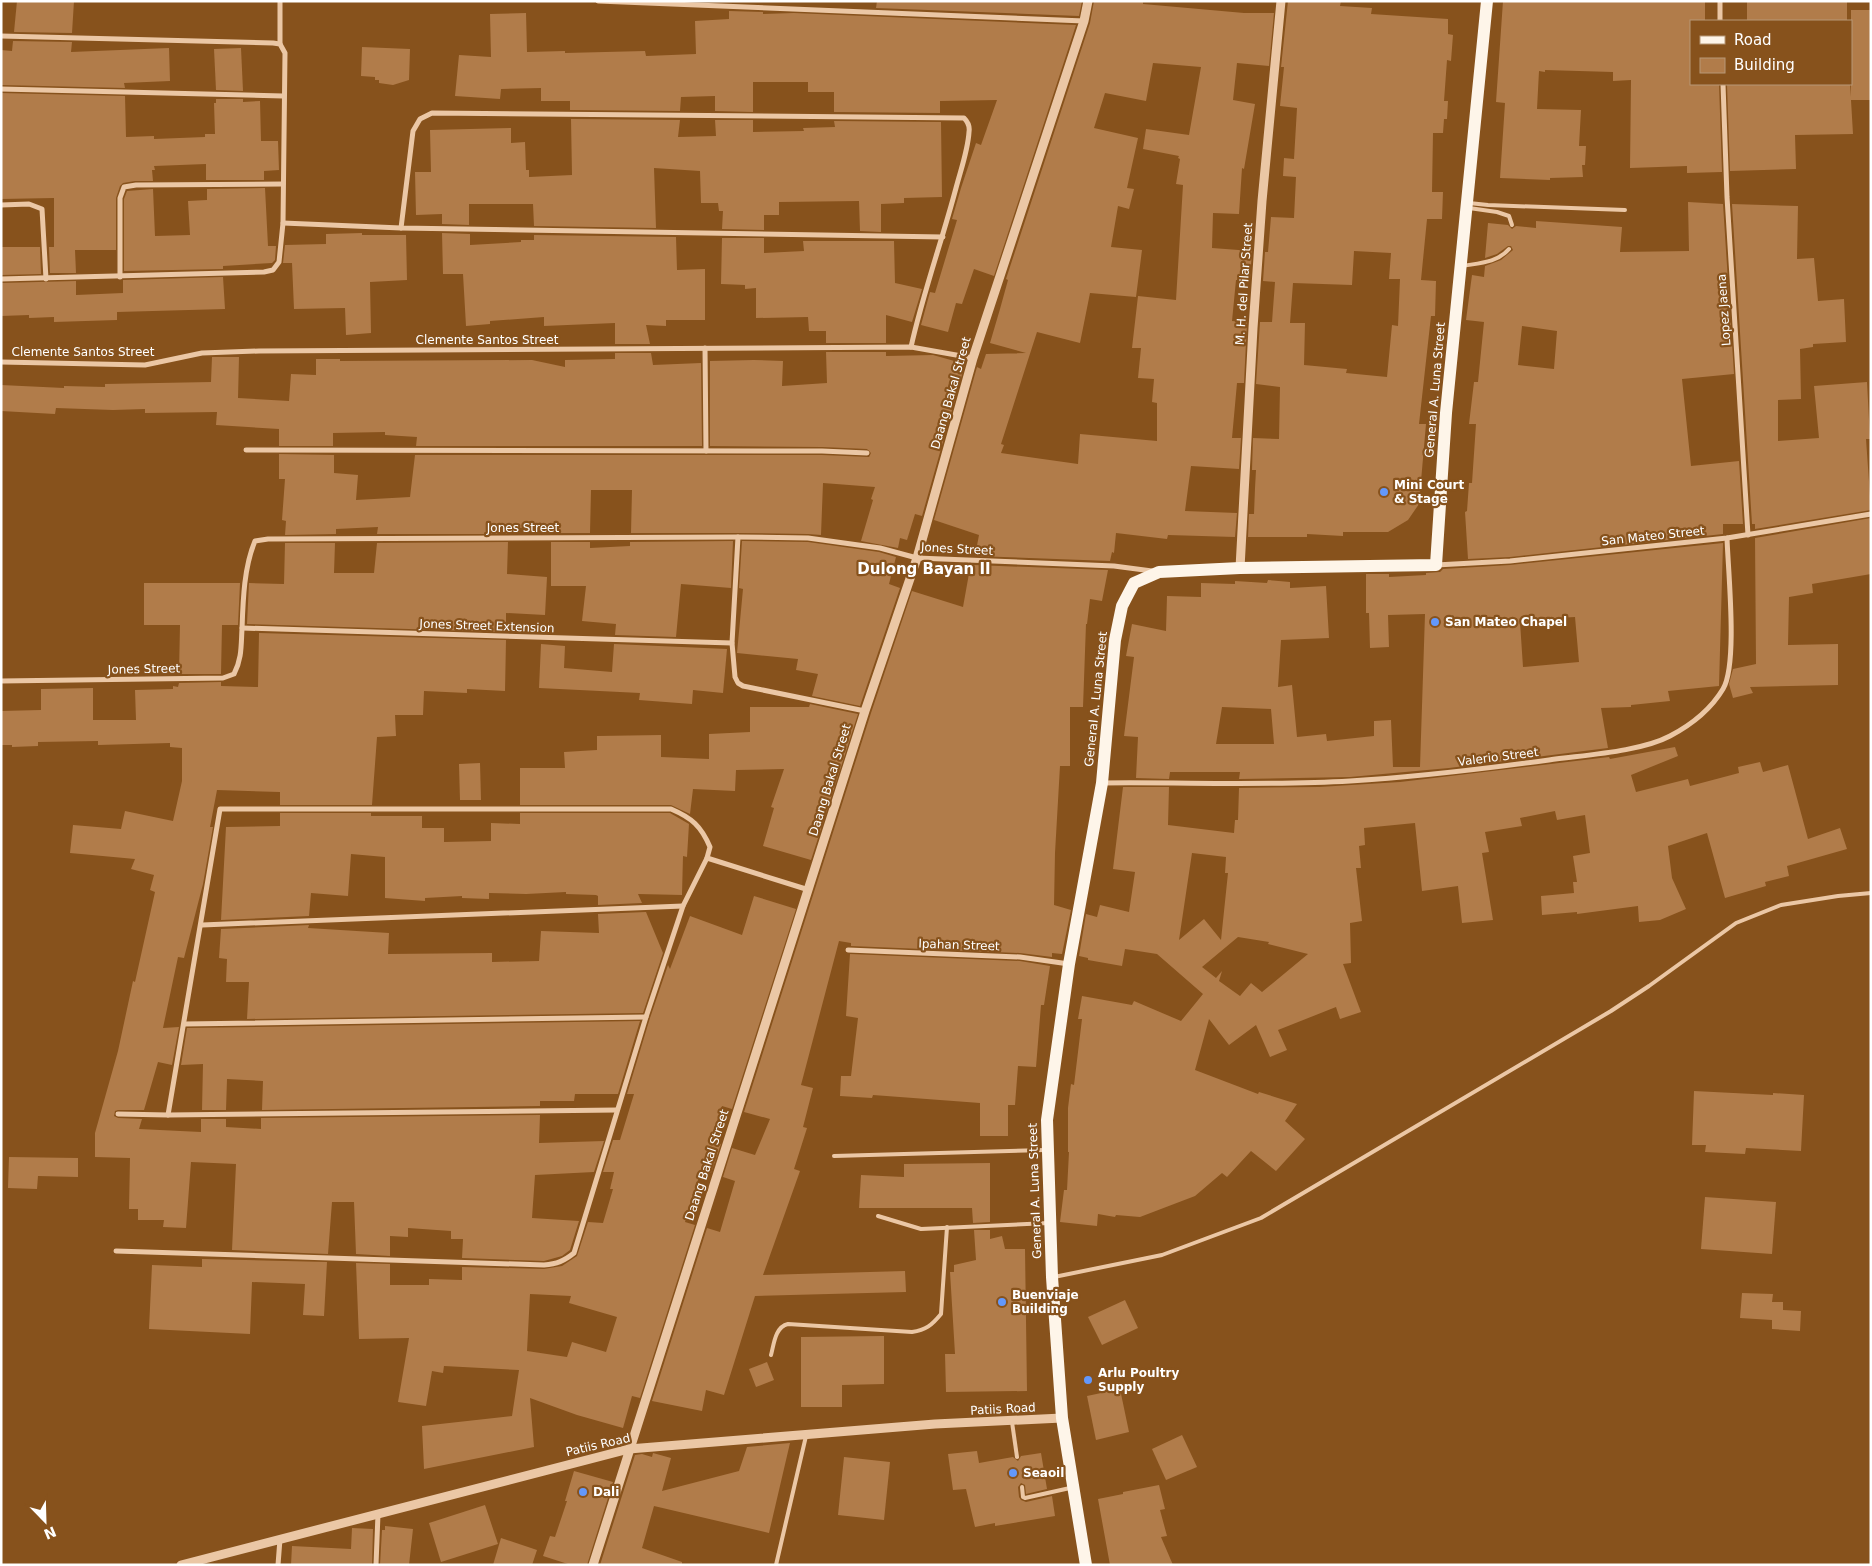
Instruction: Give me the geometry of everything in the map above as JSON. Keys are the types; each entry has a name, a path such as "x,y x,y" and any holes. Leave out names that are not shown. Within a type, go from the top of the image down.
{"main road":[{"name":"General A. Luna Street","path":"1086,1565 1062,1418 1049,1223 1047,1120 1069,964 1102,783 1115,640 1122,606 1134,583 1159,572 1240,568 1436,565 1446,413 1486,1"}],"street":[{"path":"1,279 120,277 264,272 273,270 279,262 283,223 285,53 280,44 280,1"},
{"path":"598,1 1084,21"},
{"name":"Daang Bakal Street","path":"593,1565 865,711 917,558 973,358 1084,21 1088,1"},
{"name":"M. H. del Pilar Street","path":"1240,568 1262,202 1281,1"},
{"path":"1720,1 1720,20"},
{"path":"1,36 280,44"},
{"name":"Lopez Jaena","path":"1723,85 1727,197 1748,535"},
{"path":"1,89 284,96"},
{"path":"401,228 413,131 420,118 432,113 964,118 968,122 969,136 943,237 911,347"},
{"path":"120,277 120,198 124,187 136,185 283,184"},
{"path":"1,205 28,204 42,209 46,279"},
{"path":"283,223 401,228 943,237"},
{"name":"Clemente Santos Street","path":"1,362 144,365 202,354 259,351 911,347 973,358"},
{"path":"705,348 706,451"},
{"path":"246,450 822,451 867,453"},
{"name":"San Mateo Street","path":"1436,565 1510,561 1727,538 1871,514"},
{"path":"738,537 732,643 735,677 743,686 865,711"},
{"name":"Jones Street","path":"1,681 223,678 234,674 240,662 249,556 255,541 268,539 808,538 880,548 917,558 1114,566 1159,572"},
{"name":"Valerio Street","path":"1102,783 1231,784 1349,781 1466,771 1571,757 1622,749 1669,737 1710,707 1724,687 1729,670 1730,623 1727,538"},
{"name":"Jones Street Extension","path":"242,628 732,643"},
{"path":"116,1251 544,1265 560,1263 574,1253 646,1017 683,906 708,858 710,847 695,824 686,816 671,810 220,809 202,925 168,1115"},
{"path":"708,858 809,890"},
{"path":"202,925 683,906"},
{"name":"Ipahan Street","path":"848,950 1020,957 1069,964"},
{"path":"184,1024 646,1017"},
{"path":"118,1114 617,1110"},
{"name":"Patiis Road","path":"181,1565 629,1449 935,1424 1062,1418"},
{"path":"376,1565 378,1513"},
{"path":"278,1565 280,1539"}],"lane":[{"path":"1466,205 1626,210"},
{"path":"1466,205 1509,216 1512,225"},
{"path":"1460,266 1494,260 1503,256 1508,249"},
{"path":"1052,1277 1162,1255 1261,1218 1611,1011 1650,986 1736,922 1781,906 1838,896 1871,893"},
{"path":"834,1156 1047,1150"},
{"path":"878,1216 921,1229 1049,1223"},
{"path":"771,1356 778,1331 783,1325 788,1324 912,1332 924,1330 941,1314 947,1227"},
{"path":"1012,1421 1017,1457"},
{"path":"776,1565 807,1434"},
{"path":"1022,1487 1023,1497 1025,1498 1073,1488"}],"building":[{"path":"17,1 74,1 72,33 14,32"},
{"path":"877,1 1082,1 1079,16 876,8"},
{"path":"1094,1 1143,1 1143,4 1244,13 1274,13 1269,66 1237,63 1233,100 1255,104 1244,169 1242,168 1239,214 1213,213 1212,248 1252,251 1250,280 1236,280 1232,321 1247,322 1244,383 1237,383 1232,438 1241,438 1239,469 1191,466 1185,511 1237,513 1235,537 1168,535 1167,539 1116,533 1114,553 1112,552 1110,561 975,556 979,535 934,520 977,367 981,369 986,354 1026,353 990,343 1008,280 1006,279 1090,23","holes":["1153,63 1201,67 1189,135 1146,129 1143,149 1179,156 1176,184 1183,185 1176,300 1138,296 1132,348 1141,348 1138,378 1154,379 1152,402 1157,403 1157,441 1080,434 1078,464 1001,453 1004,445 1001,444 1037,332 1080,343 1090,293 1136,297 1142,250 1111,247 1118,206 1129,209 1134,189 1127,188 1138,138 1094,128 1105,93 1146,101"]},
{"path":"1288,1 1341,1 1340,6 1372,8 1371,14 1448,19 1448,34 1453,35 1451,61 1447,60 1444,101 1448,101 1447,119 1444,119 1443,133 1433,133 1432,192 1443,192 1442,219 1427,219 1421,280 1436,281 1435,316 1431,316 1419,424 1426,424 1419,504 1408,520 1388,532 1343,532 1343,536 1307,534 1307,537 1248,537 1249,514 1254,514 1256,470 1252,470 1253,438 1279,439 1280,387 1256,384 1260,322 1272,322 1275,282 1263,281 1265,252 1268,252 1271,217 1294,218 1296,177 1283,176 1284,158 1294,159 1297,108 1280,106 1284,67 1281,67","holes":["1354,251 1391,253 1389,279 1400,279 1398,326 1392,325 1387,377 1346,373 1347,369 1304,365 1305,323 1290,323 1293,283 1352,285"]},
{"path":"1503,1 1705,2 1705,20 1690,20 1690,85 1719,85 1722,172 1687,173 1687,166 1630,168 1631,80 1613,81 1613,72 1545,70 1545,72 1539,71 1537,109 1581,110 1579,146 1586,146 1585,165 1582,165 1583,177 1550,178 1550,180 1500,178 1505,103 1496,102"},
{"path":"1747,1 1847,1 1847,20 1747,20"},
{"path":"1851,10 1871,10 1871,100 1851,100 1853,134 1795,135 1796,169 1730,171 1727,85 1850,85 1851,97"},
{"path":"729,11 763,12 763,14 794,13 1076,25 994,276 974,269 962,304 956,303 948,332 921,325 930,292 935,293 957,220 952,219 976,143 981,145 997,100 940,101 940,113 834,112 834,92 808,92 808,82 753,82 753,112 715,111 715,96 681,97 680,111 570,110 570,101 541,101 541,88 501,89 500,99 455,96 459,55 491,57 490,14 526,13 527,52 645,51 646,56 696,54 695,21 729,19"},
{"path":"13,41 72,42 71,52 169,48 170,81 124,83 125,88 1,85 1,50 12,51"},
{"path":"362,47 410,49 409,80 393,85 379,83 379,80 375,80 375,77 361,76"},
{"path":"241,48 243,91 216,90 214,49"},
{"path":"1,93 125,96 126,137 154,136 154,139 205,137 205,134 215,134 214,103 216,103 216,99 243,99 243,102 260,101 261,141 278,141 279,170 264,171 264,180 206,180 206,164 154,166 155,170 152,170 153,181 135,181 123,183 120,186 116,198 116,250 75,250 76,273 50,273 49,247 54,247 54,198 1,199"},
{"path":"571,119 680,120 678,137 716,136 715,120 753,120 753,132 804,131 803,128 835,127 834,121 941,122 942,197 904,198 904,203 881,204 881,232 860,231 859,201 779,202 779,215 764,215 764,230 722,229 723,211 719,211 718,203 701,203 700,171 654,168 656,228 534,226 533,204 469,204 469,225 442,224 442,214 416,215 415,172 431,172 430,130 511,128 511,143 525,142 526,170 529,170 529,177 572,175"},
{"path":"265,188 268,246 276,246 275,260 272,263 223,266 223,269 124,271 124,199 127,191 153,189 155,236 190,235 188,201 207,200 207,189"},
{"path":"1688,202 1723,204 1734,374 1682,379 1691,466 1739,461 1743,524 1723,524 1723,534 1510,557 1468,559 1465,512 1467,511 1469,483 1472,483 1476,424 1469,424 1474,382 1478,382 1484,322 1466,320 1472,275 1484,277 1485,266 1501,260 1513,250 1511,246 1508,246 1497,254 1485,258 1488,223 1508,225 1512,229 1516,226 1536,228 1536,221 1622,227 1620,252 1689,251","holes":["1522,326 1557,331 1554,369 1518,365"]},
{"path":"1732,204 1798,206 1797,259 1814,258 1818,301 1844,299 1846,342 1813,344 1813,347 1800,349 1801,399 1778,400 1778,441 1819,438 1814,386 1867,382 1870,439 1866,439 1871,510 1755,529 1755,524 1752,524"},
{"path":"362,233 362,235 406,235 407,280 370,282 371,333 346,335 345,308 294,309 292,263 283,263 285,245 326,244 326,234"},
{"path":"442,233 470,234 470,245 534,240 534,235 676,237 677,270 705,269 705,320 666,320 666,326 646,325 650,344 615,344 615,323 544,326 544,317 490,321 490,324 466,326 463,274 443,274"},
{"path":"722,238 764,238 764,253 804,251 803,241 894,241 895,283 922,289 912,322 886,315 886,343 826,343 826,331 809,331 808,317 756,318 756,288 745,289 745,285 721,284"},
{"path":"1,247 40,247 41,274 1,275"},
{"path":"223,277 225,309 117,312 117,320 54,322 54,317 29,318 29,315 1,316 1,283 76,281 76,295 123,293 123,280"},
{"path":"826,352 886,352 886,356 933,355 965,364 922,516 915,514 907,540 900,538 898,548 861,541 875,487 823,483 821,535 631,533 632,490 591,490 590,533 551,533 551,527 508,528 508,534 377,534 378,527 336,529 336,534 285,535 286,521 282,520 285,479 279,479 279,454 334,455 334,473 358,475 356,500 410,497 415,455 822,455 869,457 871,453 867,449 710,446 710,361 783,361 782,386 827,383"},
{"path":"615,353 651,353 653,365 701,363 702,446 416,446 417,437 385,435 385,432 333,433 333,446 279,446 279,429 216,425 217,412 145,413 145,409 56,408 55,414 1,411 1,385 64,388 64,386 105,387 105,384 211,382 212,357 239,357 238,398 289,401 291,374 316,375 316,359 340,359 340,361 532,360 565,367 565,360 615,359"},
{"path":"1871,518 1871,574 1812,584 1813,593 1789,597 1788,645 1838,644 1838,685 1750,687 1753,693 1733,698 1729,684 1733,669 1756,664 1755,538"},
{"path":"733,541 731,588 681,584 676,637 615,635 616,624 582,621 586,586 551,586 551,542 590,542 590,548 630,546 630,542"},
{"path":"742,541 808,542 879,552 896,557 889,584 900,588 860,706 812,696 818,674 796,670 798,659 737,653 743,589 739,588"},
{"path":"508,542 507,574 547,577 545,615 506,613 506,632 247,624 249,583 284,584 285,543 335,543 334,573 374,573 377,543"},
{"path":"1723,543 1719,686 1668,691 1670,701 1631,705 1631,707 1601,708 1608,748 1449,768 1350,777 1239,779 1240,772 1170,772 1169,779 1136,778 1138,737 1124,736 1134,657 1126,656 1132,624 1166,631 1167,596 1201,597 1201,583 1235,584 1235,581 1267,583 1268,580 1290,582 1290,588 1326,586 1329,638 1281,640 1278,687 1292,685 1297,737 1326,734 1327,741 1374,736 1374,721 1391,720 1393,767 1420,767 1425,614 1388,615 1389,647 1370,648 1369,613 1366,613 1366,574 1389,574 1389,577 1426,575 1426,573 1440,572 1443,569 1510,565","holes":["1575,617 1579,662 1523,667 1520,622","1222,707 1271,709 1274,744 1216,744"]},
{"path":"974,565 1108,570 1102,601 1090,599 1086,624 1083,707 1070,707 1070,766 1060,766 1054,905 1071,910 1062,954 1052,953 1052,957 1020,953 851,946 851,943 839,941 801,1085 813,1088 803,1127 807,1128 794,1169 800,1171 763,1275 905,1271 906,1292 755,1296 724,1395 706,1390 702,1411 652,1401 707,1228 720,1232 735,1181 723,1177 732,1148 755,1155 770,1119 744,1112 871,713 912,591 963,607 970,568 973,568"},
{"path":"144,583 240,583 238,625 222,625 221,674 179,674 180,625 144,625"},
{"path":"259,633 506,640 505,691 467,689 467,693 424,691 423,715 395,715 396,736 377,737 372,805 280,805 280,792 217,790 203,884 184,958 178,957 163,1028 179,1027 172,1065 158,1062 144,1110 118,1110 115,1111 114,1116 118,1118 142,1119 139,1129 201,1132 201,1119 226,1119 226,1127 261,1129 261,1118 540,1115 539,1143 604,1141 594,1172 535,1175 532,1218 579,1221 570,1250 562,1256 544,1261 462,1258 463,1239 451,1239 451,1231 408,1228 408,1237 390,1236 390,1256 356,1254 354,1202 332,1202 328,1254 232,1250 236,1164 191,1162 186,1228 163,1227 164,1220 138,1220 138,1209 129,1209 130,1158 95,1157 95,1133 118,1051 133,981 135,982 155,892 150,890 154,875 131,869 135,859 70,853 73,825 121,829 125,811 173,821 182,781 182,748 170,747 170,743 98,745 98,741 38,742 38,746 12,747 12,745 1,745 1,711 41,710 41,689 93,688 93,720 136,720 135,690 173,689 173,686 178,687 179,683 221,682 221,686 258,687"},
{"path":"541,644 565,646 564,668 612,672 614,644 727,649 723,693 693,690 692,704 639,700 640,693 539,688"},
{"path":"810,704 858,714 811,860 763,846 774,808 771,807 784,769 736,770 735,791 693,789 690,814 671,805 520,805 520,768 565,768 564,752 597,750 597,736 661,735 661,757 709,759 709,734 750,732 750,707 809,707"},
{"path":"1675,747 1678,756 1631,775 1636,792 1688,779 1690,786 1739,773 1738,767 1760,762 1763,772 1788,765 1808,839 1840,828 1847,849 1787,866 1789,876 1765,882 1766,886 1725,898 1707,833 1668,846 1672,878 1686,909 1660,920 1639,922 1638,906 1577,914 1577,912 1542,915 1541,896 1574,893 1573,882 1577,882 1573,856 1590,853 1585,815 1557,820 1555,811 1520,818 1522,826 1485,832 1489,852 1482,853 1493,920 1462,923 1458,886 1422,891 1415,823 1364,828 1365,845 1359,846 1361,868 1356,868 1362,921 1350,923 1351,963 1343,964 1361,1012 1340,1019 1336,1007 1278,1030 1287,1050 1270,1057 1256,1025 1229,1045 1209,1019 1195,1070 1258,1094 1259,1092 1297,1104 1285,1121 1305,1139 1276,1171 1251,1151 1227,1177 1222,1173 1195,1196 1140,1217 1116,1215 1115,1217 1098,1214 1097,1226 1060,1222 1064,1190 1067,1190 1069,1152 1068,1108 1071,1084 1074,1085 1082,1019 1078,1019 1082,996 1132,1005 1134,1001 1181,1021 1203,994 1157,954 1125,949 1122,966 1088,960 1088,958 1079,956 1086,914 1097,917 1100,905 1129,912 1135,872 1113,869 1123,787 1169,787 1168,825 1234,833 1235,820 1238,820 1239,788 1319,787 1400,782 1609,757 1610,759","holes":["1192,853 1226,857 1225,873 1228,873 1221,940 1204,919 1179,940","1238,937 1269,942 1268,944 1308,954 1262,992 1251,983 1240,996 1219,981 1222,971 1216,978 1202,967"]},
{"path":"480,763 481,800 460,800 459,764"},
{"path":"280,813 371,813 371,816 422,816 422,828 444,828 444,842 491,841 491,823 520,824 520,813 670,813 689,824 687,857 683,856 682,895 638,894 642,903 598,905 598,896 596,895 566,894 566,892 489,893 489,899 462,898 462,896 425,898 425,901 385,898 385,857 351,854 348,896 311,893 309,916 221,920 226,827 280,826"},
{"path":"754,896 796,909 732,1109 722,1106 711,1140 721,1144 711,1173 701,1170 685,1222 695,1225 640,1398 632,1396 623,1428 577,1415 530,1398 534,1447 424,1469 422,1426 512,1416 519,1370 444,1366 443,1373 432,1371 426,1406 398,1402 409,1338 359,1339 356,1263 390,1264 390,1285 429,1285 429,1279 462,1280 462,1267 544,1269 562,1266 577,1256 588,1222 603,1223 613,1189 610,1189 614,1172 603,1172 613,1140 620,1140 634,1094 627,1094 650,1018 668,965 670,969 690,916 742,935","holes":["530,1294 571,1296 569,1303 617,1317 606,1352 572,1342 567,1357 527,1351"]},
{"path":"646,912 663,953 643,1013 247,1019 249,982 226,982 227,959 219,958 221,929 309,925 308,928 389,933 388,954 492,953 492,962 539,961 541,931 599,933 598,914"},
{"path":"850,954 1020,961 1050,966 1044,1005 1041,1005 1036,1067 1018,1066 1015,1105 1008,1105 1008,1136 980,1136 980,1103 873,1095 872,1098 840,1096 841,1076 851,1076 858,1018 846,1016"},
{"path":"640,1021 618,1094 575,1094 574,1101 540,1101 540,1106 262,1110 263,1081 227,1079 226,1110 202,1110 203,1064 181,1065 187,1028"},
{"path":"1694,1091 1804,1095 1801,1151 1746,1148 1745,1154 1705,1152 1706,1145 1692,1145"},
{"path":"9,1157 78,1158 78,1177 38,1176 37,1189 8,1188"},
{"path":"990,1163 990,1222 973,1223 972,1208 859,1208 861,1175 904,1177 904,1164"},
{"path":"1705,1197 1776,1202 1772,1254 1701,1249"},
{"name":"Buenviaje Building","path":"974,1230 990,1230 990,1239 1002,1236 1005,1249 1025,1249 1027,1391 946,1392 945,1354 955,1354 950,1272 954,1272 954,1265 976,1260"},
{"path":"202,1259 327,1262 324,1316 303,1315 305,1284 252,1282 250,1334 149,1329 152,1265 202,1267"},
{"path":"1742,1293 1773,1294 1772,1302 1783,1302 1783,1310 1801,1311 1800,1331 1772,1329 1772,1320 1740,1318"},
{"path":"1125,1300 1138,1328 1102,1345 1088,1317"},
{"path":"884,1336 884,1384 842,1385 842,1407 801,1407 801,1337"},
{"path":"767,1362 774,1380 756,1387 749,1369"},
{"path":"1120,1389 1129,1432 1096,1440 1087,1396"},
{"path":"1182,1435 1197,1467 1166,1480 1152,1449"},
{"path":"790,1443 769,1533 654,1506 642,1548 682,1562 682,1565 600,1565 635,1455 642,1454 652,1457 653,1453 671,1458 662,1491 739,1471 747,1447"},
{"path":"977,1451 979,1463 1013,1457 1018,1461 1021,1456 1041,1453 1047,1489 1026,1494 1025,1485 1021,1483 1018,1487 1019,1497 1026,1502 1052,1496 1055,1516 995,1526 995,1523 975,1527 966,1489 953,1490 948,1454"},
{"path":"844,1457 890,1462 884,1520 838,1515"},
{"path":"574,1471 613,1482 587,1565 571,1565 543,1556 550,1536 555,1537 567,1501 565,1501"},
{"path":"1159,1485 1165,1509 1160,1510 1167,1536 1161,1537 1173,1565 1110,1565 1098,1499"},
{"path":"485,1505 498,1544 441,1562 429,1523"},
{"path":"385,1526 413,1529 409,1565 380,1565 382,1530 385,1530"},
{"path":"352,1528 373,1529 372,1565 291,1565 292,1546 351,1549"},
{"path":"501,1538 537,1550 532,1565 493,1565"}],"place":[{"name":"Mini Court & Stage","path":"1384,492"},
{"name":"San Mateo Chapel","path":"1435,622"},
{"name":"Buenviaje Building","path":"1002,1302"},
{"name":"Arlu Poultry Supply","path":"1088,1380"},
{"name":"Seaoil","path":"1013,1473"},
{"name":"Dali","path":"583,1492"}],"district":[{"name":"Dulong Bayan II","path":"924,569"}]}
